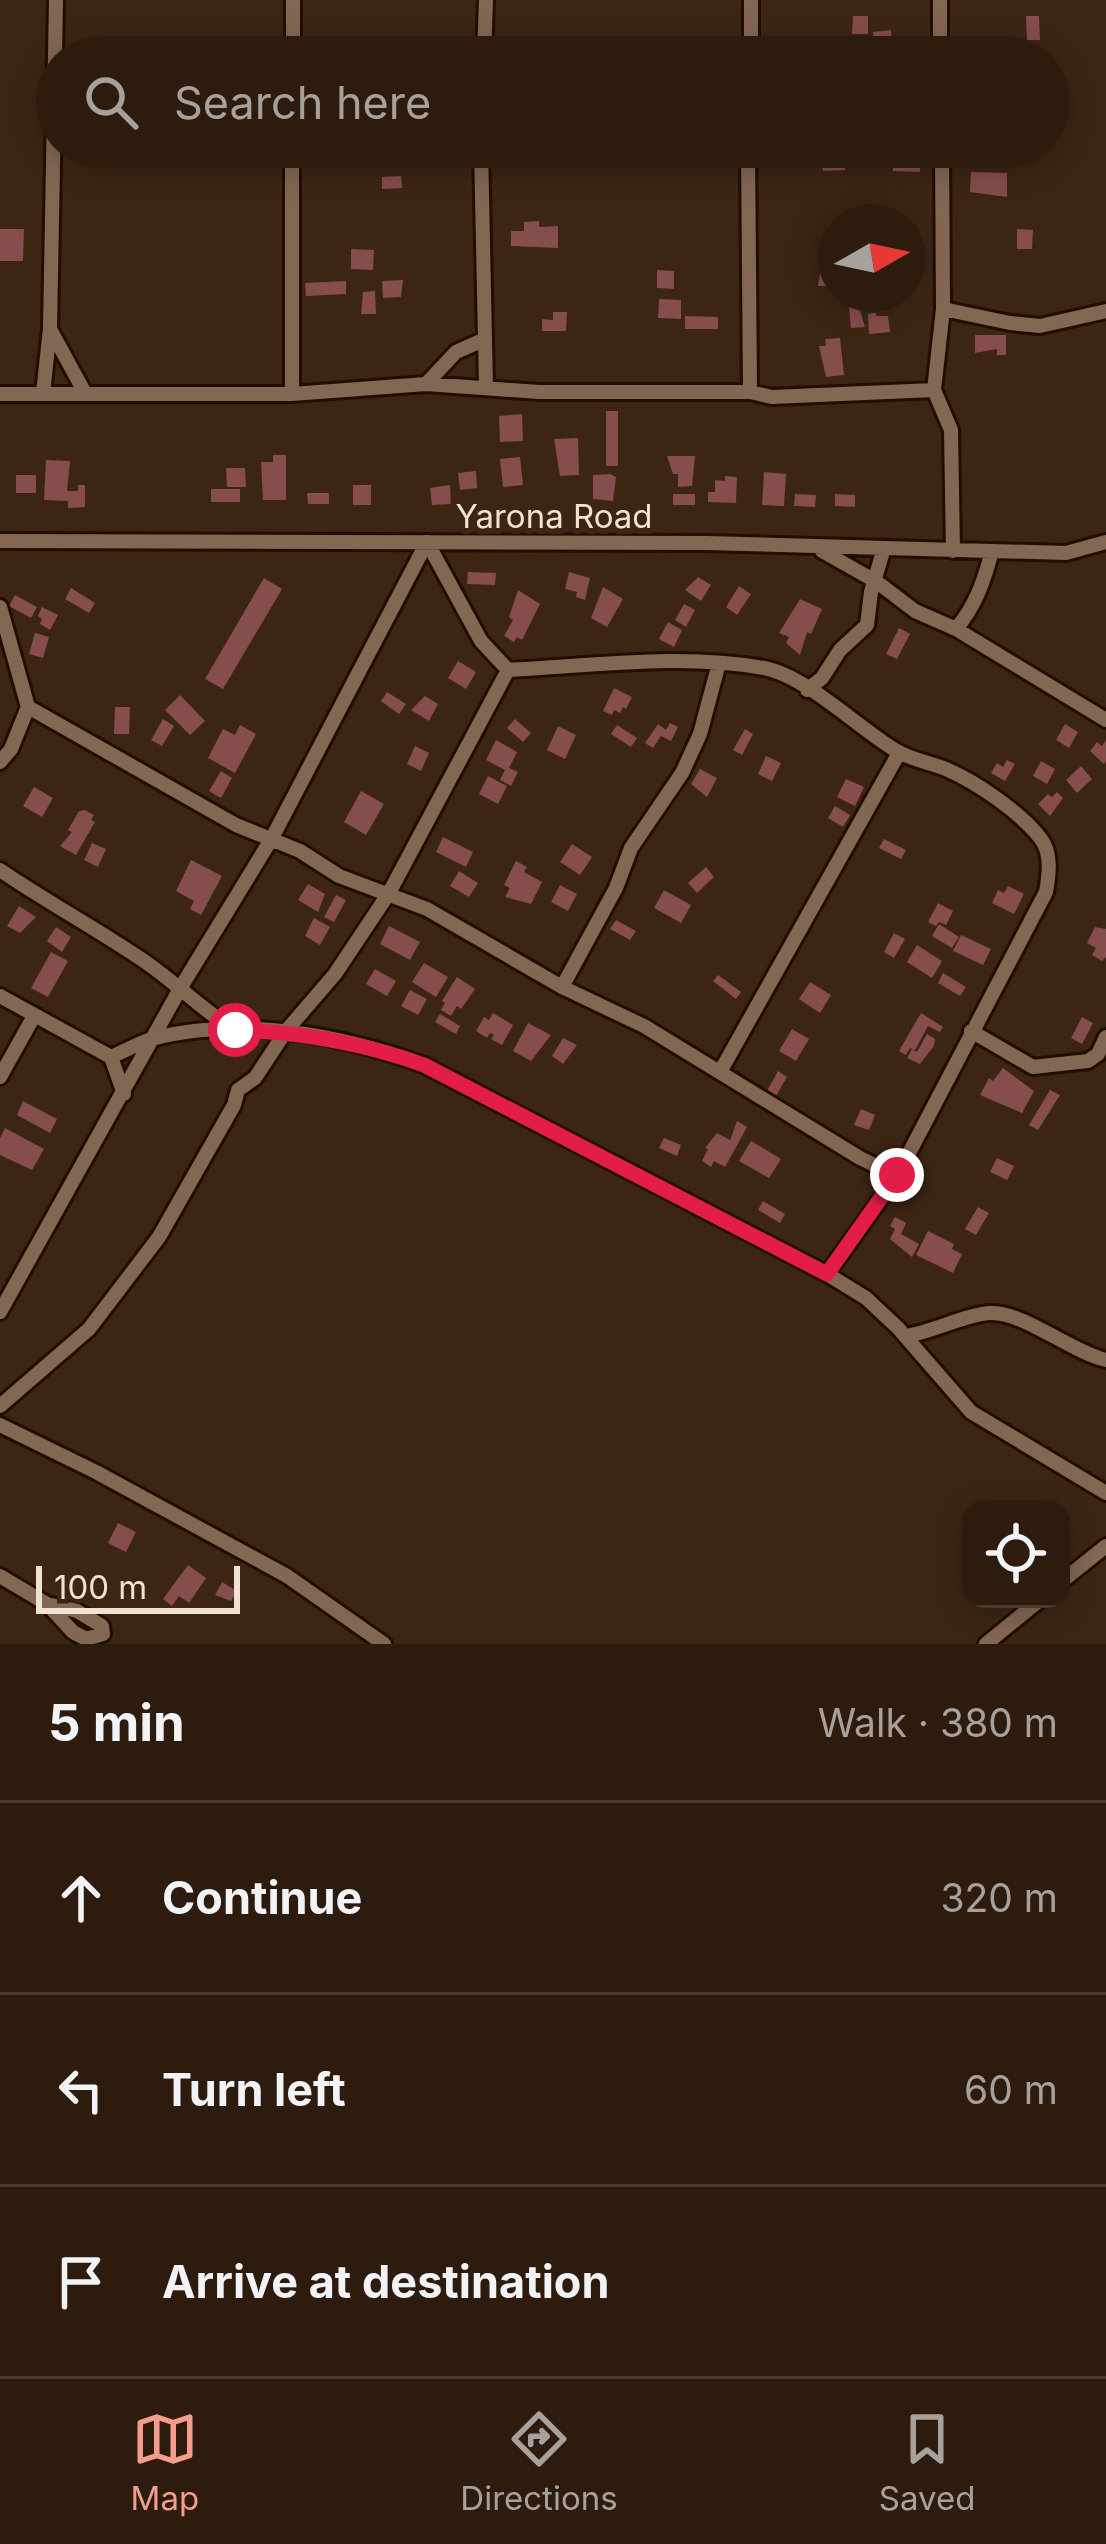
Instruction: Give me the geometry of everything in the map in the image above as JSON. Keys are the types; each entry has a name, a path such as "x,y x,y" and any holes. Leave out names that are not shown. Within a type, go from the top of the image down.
{"street":[{"path":"55,36 56,0"},
{"path":"292,36 293,0"},
{"path":"485,36 486,0"},
{"path":"751,36 752,0"},
{"path":"940,0 940,36"},
{"path":"43,393 50,329 53,168"},
{"path":"292,168 292,394"},
{"path":"481,168 486,388"},
{"path":"748,168 750,392"},
{"path":"942,168 943,309 934,390 951,430 953,551"},
{"path":"943,309 1040,326 1106,311"},
{"path":"50,329 85,393"},
{"path":"426,384 456,352 483,340"},
{"path":"0,394 292,394 426,384 750,392 772,397 934,390"},
{"name":"Yarona Road","path":"0,541 706,543 1066,553 1106,542"},
{"path":"427,542 481,641 508,670 719,664 767,669 808,690 899,753 944,768 979,788 1033,829 1046,845 1046,892 897,1175 827,1274"},
{"path":"0,1312 181,987 272,838 427,542"},
{"path":"808,690 840,650 868,625 871,592 884,548"},
{"path":"817,549 1106,720"},
{"path":"956,629 976,599 992,551"},
{"path":"0,607 28,707 0,762"},
{"path":"562,987 616,888 632,848 682,773 700,734 719,664"},
{"path":"0,1406 89,1329 159,1237 238,1090 254,1078 286,1031 335,974 389,893 508,670"},
{"path":"28,707 236,825 272,838 339,876 427,909 562,987 644,1026 860,1158 897,1175"},
{"path":"720,1072 899,753"},
{"path":"0,870 181,987 201,1008 235,1030"},
{"path":"0,996 111,1057 124,1094"},
{"path":"0,1077 34,1016"},
{"path":"111,1057 153,1039 235,1030 286,1031 352,1043 424,1065 866,1298 970,1412 1106,1493"},
{"path":"971,1031 1034,1067 1088,1061 1098,1054 1106,1037"},
{"path":"905,1336 991,1312 1106,1360"},
{"path":"0,1425 286,1576 384,1644"},
{"path":"1070,1575 1106,1546"},
{"path":"0,1576 47,1604"},
{"path":"986,1644 1030,1608"}],"building":[{"path":"853,16 868,16 868,34 852,34"},
{"path":"1026,16 1039,16 1040,36 1027,36"},
{"path":"891,30 891,36 873,36 873,32"},
{"path":"893,168 920,168 920,172"},
{"path":"971,172 1007,173 1007,197 970,192"},
{"path":"401,176 402,188 382,189 382,177"},
{"path":"539,221 539,227 558,226 558,248 511,246 511,231 524,231 524,222"},
{"path":"0,229 24,229 23,261 0,261"},
{"path":"1017,229 1033,230 1032,249 1017,249"},
{"path":"351,249 374,250 373,270 351,269"},
{"path":"657,270 674,271 674,289 657,288"},
{"path":"403,280 401,297 383,298 382,281"},
{"path":"346,281 346,294 306,296 305,283"},
{"path":"375,291 376,314 361,314 363,292"},
{"path":"659,299 681,300 681,319 658,318"},
{"path":"553,312 567,312 566,331 542,331 542,319 553,320"},
{"path":"849,312 860,312 865,327 851,328"},
{"path":"868,314 888,316 890,332 869,334"},
{"path":"685,316 718,317 718,329 685,329"},
{"path":"975,335 1006,335 1006,355 997,355 997,349 975,353"},
{"path":"840,338 844,375 826,377 819,346 826,346 825,339"},
{"path":"606,411 618,411 618,466 606,466"},
{"path":"522,414 523,441 500,442 499,416"},
{"path":"578,438 579,475 560,476 554,439"},
{"path":"273,455 286,455 286,500 263,500 261,462 273,462"},
{"path":"667,456 695,456 692,486 678,487 678,474 673,474"},
{"path":"520,457 523,485 503,487 500,459"},
{"path":"46,460 70,461 67,491 85,485 85,507 68,508 68,501 44,500"},
{"path":"226,468 245,468 246,487 227,487"},
{"path":"476,471 477,488 460,490 458,473"},
{"path":"764,472 786,474 784,506 762,505"},
{"path":"16,475 36,475 36,493 16,493"},
{"path":"593,475 616,477 613,501 593,499"},
{"path":"725,476 737,477 736,503 708,502 708,492 715,492 715,480 725,481"},
{"path":"353,485 371,485 371,505 353,505"},
{"path":"450,485 451,504 432,505 430,488"},
{"path":"211,489 240,489 240,502 211,502"},
{"path":"307,493 329,493 329,504 308,504"},
{"path":"673,494 695,494 695,505 673,505"},
{"path":"795,494 816,495 815,507 794,506"},
{"path":"835,494 855,495 855,507 835,506"},
{"path":"468,572 496,573 495,585 467,584"},
{"path":"569,572 590,578 585,600 565,589"},
{"path":"698,577 711,585 701,601 685,590"},
{"path":"264,578 282,589 223,689 205,679"},
{"path":"739,586 751,594 737,615 726,607"},
{"path":"603,587 623,599 607,627 591,618"},
{"path":"71,588 95,603 89,613 65,599"},
{"path":"518,590 540,604 522,640 517,637 514,642 504,636 513,620 509,617"},
{"path":"15,595 37,607 31,618 9,606"},
{"path":"800,599 822,609 811,634 807,632 800,655 786,643 789,637 779,633"},
{"path":"684,604 695,610 686,627 675,620"},
{"path":"42,607 58,615 50,630 40,624"},
{"path":"668,622 682,630 674,647 659,639"},
{"path":"899,628 910,634 897,659 886,654"},
{"path":"35,633 49,637 43,658 29,654"},
{"path":"458,661 476,672 466,689 448,678"},
{"path":"614,688 632,697 626,709 614,710 612,715 603,711"},
{"path":"387,692 406,704 399,714 381,701"},
{"path":"180,695 205,721 190,735 165,710"},
{"path":"425,696 438,704 429,721 411,710"},
{"path":"115,707 130,707 129,734 114,734"},
{"path":"163,719 174,726 162,746 151,740"},
{"path":"515,719 531,733 523,742 507,728"},
{"path":"670,723 678,727 671,741 661,736 653,748 645,743 658,724 666,730"},
{"path":"1065,724 1078,732 1069,748 1056,740"},
{"path":"240,725 256,734 235,773 208,758 223,729 235,735"},
{"path":"617,725 637,738 631,747 611,734"},
{"path":"558,726 576,735 565,759 547,750"},
{"path":"745,729 753,734 742,755 733,750"},
{"path":"496,740 517,752 509,768 518,772 511,786 500,780 505,770 486,760"},
{"path":"1106,740 1106,761 1104,764 1090,751"},
{"path":"415,746 429,753 421,771 407,764"},
{"path":"766,756 781,763 772,781 758,774"},
{"path":"1007,760 1015,764 1005,781 991,773 997,763 1003,767"},
{"path":"1041,761 1055,769 1047,784 1033,776"},
{"path":"1081,766 1092,779 1077,793 1066,780"},
{"path":"700,769 717,778 707,797 691,784"},
{"path":"221,771 232,778 221,798 209,791"},
{"path":"488,776 507,786 498,804 479,794"},
{"path":"846,779 864,787 855,806 837,797"},
{"path":"34,787 53,798 42,817 23,806"},
{"path":"361,791 384,804 366,835 344,822"},
{"path":"1057,792 1063,798 1050,816 1038,804"},
{"path":"835,806 850,815 843,827 828,818"},
{"path":"79,811 94,815 91,820 95,822 76,855 60,846 72,832 68,830"},
{"path":"443,837 473,852 466,867 436,852"},
{"path":"884,839 906,850 901,859 879,848"},
{"path":"92,843 106,849 98,867 84,860"},
{"path":"572,844 592,857 580,875 560,862"},
{"path":"191,860 222,876 201,915 190,909 194,901 176,891"},
{"path":"516,861 542,882 531,904 505,897 510,888 504,885"},
{"path":"706,867 714,877 697,893 688,883"},
{"path":"459,871 478,883 469,897 450,886"},
{"path":"308,884 325,894 318,912 298,900"},
{"path":"560,885 577,894 568,911 551,902"},
{"path":"1008,886 1024,894 1014,914 992,903 998,890 1004,893"},
{"path":"664,890 691,905 681,923 654,908"},
{"path":"336,895 346,900 334,922 324,917"},
{"path":"938,903 953,911 946,925 928,922"},
{"path":"19,906 36,917 20,933 7,926"},
{"path":"314,918 330,927 320,945 305,936"},
{"path":"616,920 636,931 630,940 610,929"},
{"path":"939,924 959,937 952,948 932,936"},
{"path":"389,926 420,942 410,960 380,944"},
{"path":"56,927 71,937 62,952 47,941"},
{"path":"1095,927 1106,929 1102,961 1092,955 1096,948 1087,943"},
{"path":"894,933 905,939 894,958 884,952"},
{"path":"961,935 991,949 983,965 953,951"},
{"path":"917,945 942,961 932,978 907,962"},
{"path":"51,952 68,961 48,997 31,988"},
{"path":"424,963 448,977 436,997 412,982"},
{"path":"375,969 396,981 387,996 366,984"},
{"path":"943,973 966,987 960,996 938,983"},
{"path":"718,975 741,992 736,999 713,981"},
{"path":"457,977 475,989 451,1016 441,1010 442,1001"},
{"path":"810,982 831,995 820,1013 799,999"},
{"path":"410,990 427,999 418,1015 401,1006"},
{"path":"493,1013 513,1025 502,1045 491,1039 494,1035 487,1038 476,1031 484,1017 489,1020"},
{"path":"921,1013 943,1027 940,1032 928,1026 915,1050 910,1048 906,1055 899,1051"},
{"path":"440,1014 460,1026 456,1034 435,1022"},
{"path":"1082,1017 1093,1023 1082,1044 1071,1038"},
{"path":"528,1023 551,1035 531,1061 513,1051"},
{"path":"792,1029 809,1039 796,1061 779,1051"},
{"path":"927,1034 935,1039 934,1046 920,1064 907,1058 912,1049 917,1052"},
{"path":"563,1038 577,1045 563,1064 552,1056"},
{"path":"1003,1068 1034,1091 1022,1113 980,1095 989,1078 993,1081"},
{"path":"778,1071 787,1077 776,1096 767,1091"},
{"path":"1050,1090 1060,1095 1038,1130 1029,1125"},
{"path":"23,1101 57,1119 50,1133 17,1115"},
{"path":"861,1109 875,1115 869,1130 854,1125"},
{"path":"737,1121 747,1127 725,1167 702,1161 717,1133 730,1140"},
{"path":"5,1128 44,1149 32,1170 0,1155"},
{"path":"664,1138 681,1145 677,1156 659,1148"},
{"path":"751,1141 781,1159 769,1178 739,1161"},
{"path":"997,1158 1014,1166 1007,1180 990,1172"},
{"path":"763,1201 785,1214 780,1223 758,1210"},
{"path":"978,1207 989,1213 976,1235 965,1229"},
{"path":"895,1217 906,1223 901,1234 919,1244 912,1257 890,1239"},
{"path":"928,1231 954,1244 952,1249 962,1254 953,1273 916,1255"},
{"path":"118,1523 136,1532 126,1552 108,1543"},
{"path":"188,1565 206,1578 189,1603 179,1596 172,1606 163,1599"},
{"path":"222,1582 237,1591 231,1601 215,1595"}],"route":[{"path":"235,1030 286,1031 352,1043 424,1065 827,1274 897,1175"}]}
